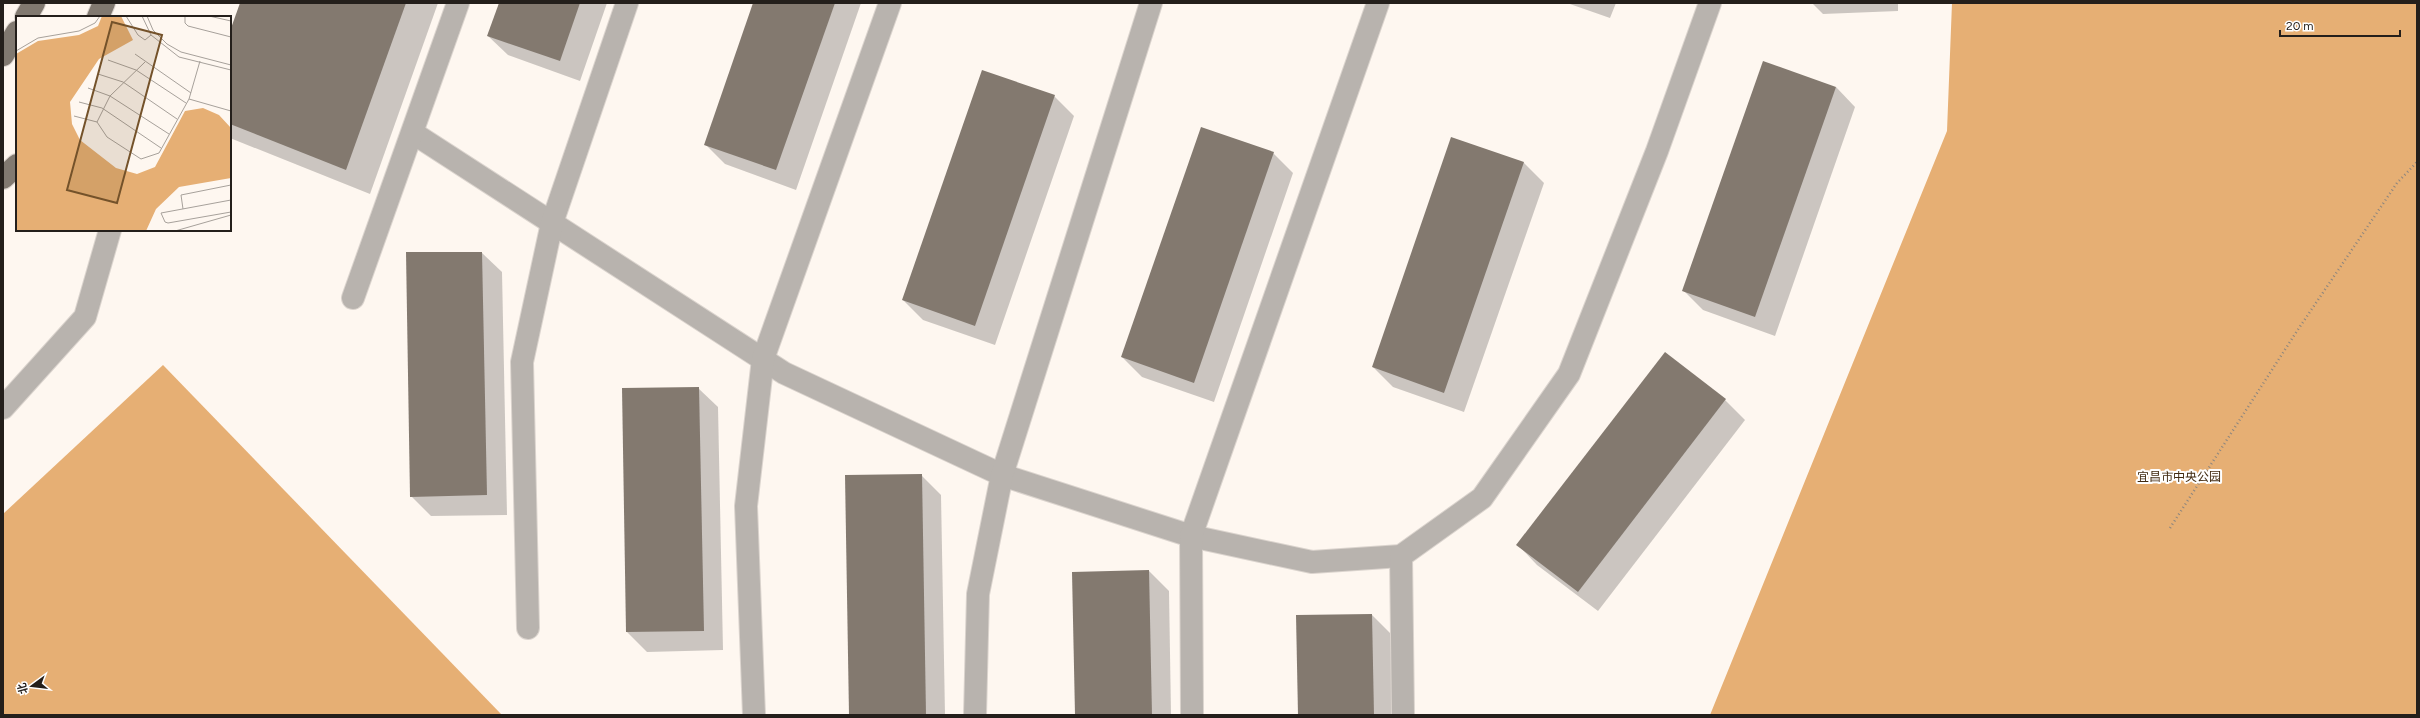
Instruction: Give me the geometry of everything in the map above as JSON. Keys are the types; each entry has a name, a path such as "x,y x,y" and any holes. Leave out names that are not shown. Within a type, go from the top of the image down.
{"main road":[{"path":"27,16 34,3"},
{"path":"98,16 104,3"},
{"path":"3,54 16,34"},
{"path":"3,178 16,166"}],"street":[{"path":"352,298 413,133 458,3"},
{"path":"528,628 522,362 552,223 627,3"},
{"path":"754,715 746,506 763,359 890,3"},
{"path":"976,715 978,594 1002,475 1151,3"},
{"path":"1192,715 1191,536 1378,3"},
{"path":"413,133 784,372 1002,475 1191,536 1312,562 1401,556 1482,498 1569,374 1657,151 1710,3"},
{"path":"3,408 85,317 110,231"},
{"path":"1401,556 1403,715"}],"path":[{"path":"2170,528 2297,331 2397,183 2417,162"}],"green space":[{"name":"宜昌市中央公园","path":"1952,3 2417,3 2417,715 1710,715 1947,131"},
{"path":"163,365 502,715 3,715 3,514"}],"building":[{"path":"240,3 406,3 346,170 231,124 231,28"},
{"path":"499,3 580,3 560,61 487,36"},
{"path":"753,3 835,3 776,170 704,145"},
{"path":"1763,61 1836,87 1755,317 1682,291"},
{"path":"982,70 1055,95 975,326 902,300"},
{"path":"1201,127 1274,152 1194,383 1121,357"},
{"path":"1451,137 1524,162 1444,393 1372,367"},
{"path":"406,252 482,252 487,495 410,497"},
{"path":"1665,352 1726,399 1578,592 1516,545"},
{"path":"699,387 704,631 626,632 622,388"},
{"path":"922,474 926,715 849,715 845,475"},
{"path":"1149,570 1152,715 1075,715 1072,572"},
{"path":"1372,614 1374,715 1298,715 1296,615"}]}
